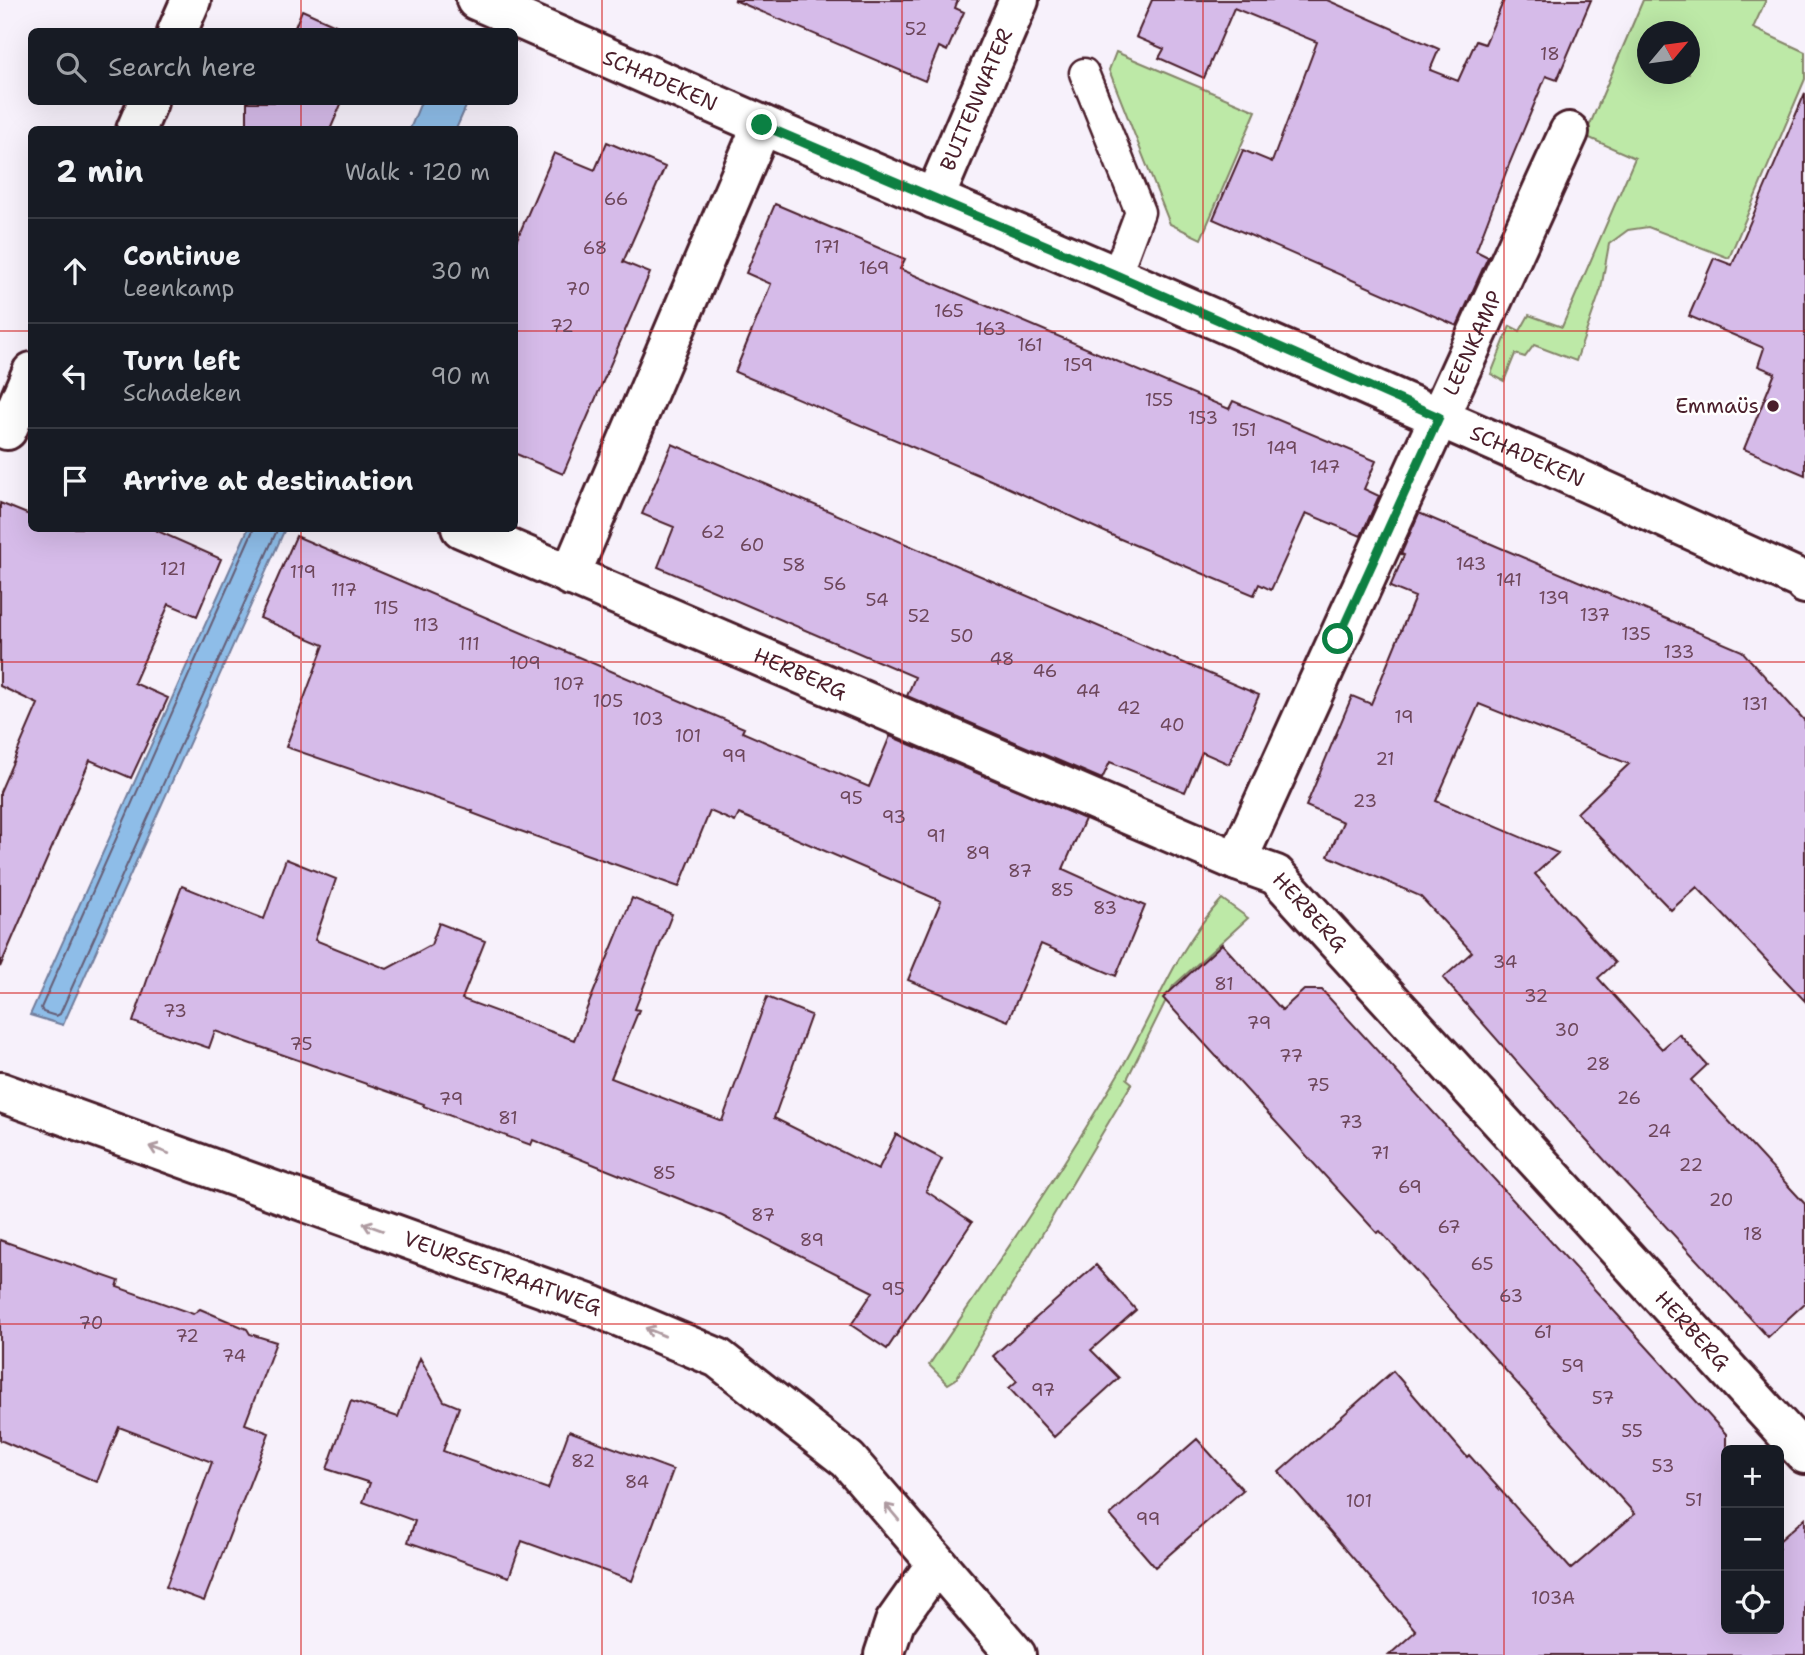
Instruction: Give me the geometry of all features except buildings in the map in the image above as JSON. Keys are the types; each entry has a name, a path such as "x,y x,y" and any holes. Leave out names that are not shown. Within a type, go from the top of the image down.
{"street":[{"path":"179,28 191,0"},
{"name":"SCHADEKEN","path":"476,0 1116,275 1439,417 1789,574 1805,584"},
{"name":"BUITENWATER","path":"934,198 1019,0"},
{"path":"138,126 147,105"},
{"path":"570,576 762,125"},
{"name":"LEENKAMP","path":"1237,861 1569,132"},
{"name":"HERBERG","path":"470,532 1237,861 1276,875 1805,1454"},
{"name":"VEURSESTRAATWEG","path":"0,1092 594,1306 718,1358 848,1460 1016,1655"},
{"path":"884,1655 895,1622 936,1564"}],"lane":[{"path":"1084,73 1140,212 1116,275"}],"green space":[{"path":"1643,0 1766,0 1753,28 1805,52 1805,79 1729,258 1648,227 1628,230 1609,244 1601,289 1576,361 1534,345 1525,357 1515,354 1504,381 1491,374 1510,326 1520,331 1529,315 1562,327 1635,158 1585,136"},
{"path":"1116,52 1256,111 1201,239 1170,224 1109,70"},
{"path":"1222,899 1248,918 1173,986 1127,1079 1132,1083 956,1379 948,1384 929,1365 1072,1150 1130,1054 1190,940"}],"water":[{"path":"420,105 467,105 457,126 411,126"},
{"path":"247,532 284,532 63,1025 30,1015"}],"place":[{"name":"Emmaüs","path":"1773,406"}],"route":[{"path":"762,125 1116,275 1439,417 1338,639"}]}
